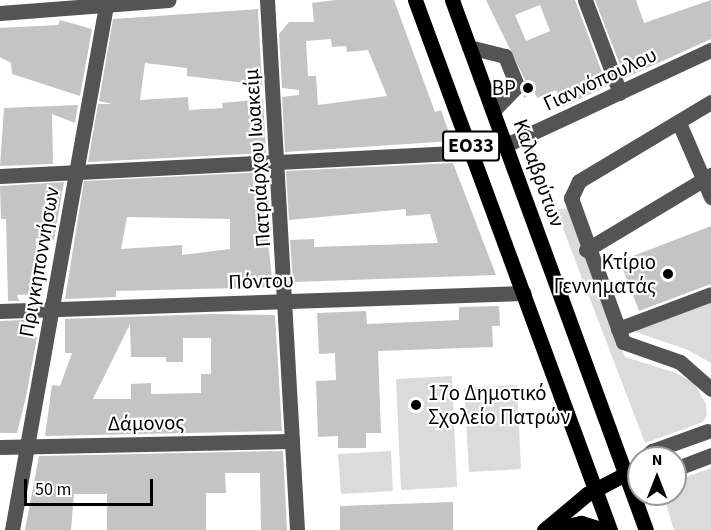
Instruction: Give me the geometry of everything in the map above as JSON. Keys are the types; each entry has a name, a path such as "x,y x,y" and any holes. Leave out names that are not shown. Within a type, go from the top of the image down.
{"main road":[{"name":"ΕΟ33","path":"415,0 473,152 595,489"},
{"name":"Καλαβρύτων","path":"452,0 627,458"},
{"path":"544,530 595,489 627,476"},
{"path":"595,489 610,530"},
{"name":"Καλαβρύτων","path":"641,506 646,530"},
{"path":"550,530 581,523 604,530"}],"street":[{"path":"0,13 106,2 169,0"},
{"name":"Πατριάρχου Ιωακείμ","path":"267,0 286,301 297,530"},
{"path":"585,0 620,93"},
{"name":"Πριγκηποννήσων","path":"12,530 106,2"},
{"path":"469,47 505,56 517,86 493,111"},
{"name":"Γιαννόπουλου","path":"506,145 711,50"},
{"path":"711,102 572,189 571,198 586,250 622,342 680,362 711,388"},
{"path":"680,123 707,177 711,197"},
{"path":"0,176 278,165 473,152"},
{"path":"586,250 707,177"},
{"name":"Πόντου","path":"0,311 524,292"},
{"path":"618,329 711,294"},
{"path":"664,446 709,427 711,450"},
{"name":"Δάμονος","path":"0,447 292,441"},
{"path":"687,464 711,455"}],"shaded area":[{"path":"569,208 625,357 676,373 694,383 706,404 707,415 703,422 645,443 556,210"},
{"path":"711,299 711,363 688,350 636,332 635,328"},
{"path":"452,376 457,487 401,490 396,379"},
{"path":"517,385 521,469 469,472 464,388"},
{"path":"391,451 393,491 341,494 338,454"},
{"path":"711,468 711,530 674,530 667,506 687,506 687,477"}],"building":[{"path":"335,0 394,0 435,112 441,110 452,141 285,152 282,97 299,95 299,90 282,88 279,34 289,22 314,22 312,3","holes":["331,39 332,47 346,46 347,52 368,50 387,96 318,105 316,76 308,76 306,41"]},
{"path":"486,0 575,0 607,86 563,107 556,90 537,98 535,93 523,98 526,82","holes":["540,5 550,31 526,41 515,15"]},
{"path":"595,0 636,0 644,23 711,0 711,39 625,78"},
{"path":"258,9 262,85 187,76 187,68 145,63 140,100 188,97 189,110 223,108 222,103 263,99 266,153 88,162 98,104 112,104 99,101 113,19"},
{"path":"60,20 92,29 80,96 12,74 11,63 0,57 0,28 58,25"},
{"path":"78,105 75,123 52,114 53,164 0,166 4,108"},
{"path":"453,163 496,275 293,282 290,240 314,239 314,247 438,243 430,214 406,216 406,209 289,220 286,171"},
{"path":"267,172 270,222 266,222 273,287 116,291 116,297 65,299 84,181","holes":["127,217 230,219 230,249 182,255 182,245 121,249"]},
{"path":"64,182 54,240 36,238 38,294 17,295 19,301 8,301 6,219 1,219 0,186"},
{"name":"Κτίριο Γεννηματάς","path":"711,226 711,284 639,311 620,261"},
{"path":"499,306 500,326 492,326 493,347 378,351 381,433 366,433 366,448 338,448 338,436 318,437 316,381 336,380 335,353 319,354 317,313 366,311 367,324 459,320 459,307"},
{"path":"211,314 275,315 282,431 45,436 52,385 60,386 72,353 65,353 65,319","holes":["130,324 131,357 166,357 166,362 183,362 183,338 211,338 211,374 201,374 201,393 151,394 151,383 131,384 131,399 93,399"]},
{"path":"24,320 28,335 37,337 26,397 17,433 0,433 0,321"},
{"path":"283,451 287,530 261,530 260,473 225,473 226,493 206,493 206,530 107,530 107,494 74,494 71,530 25,530 39,456"},
{"path":"453,502 453,530 340,530 340,506"}],"place":[{"name":"BP","path":"528,88"},
{"name":"Κτίριο Γεννηματάς","path":"668,274"},
{"name":"17ο Δημοτικό Σχολείο Πατρών","path":"416,405"}]}
